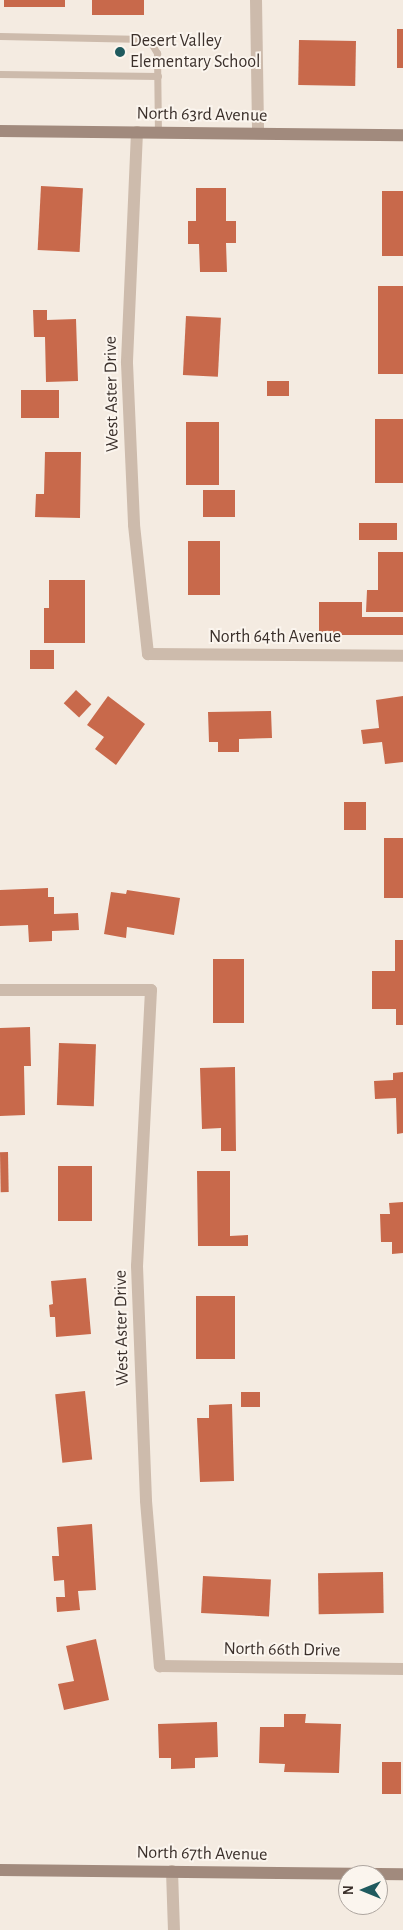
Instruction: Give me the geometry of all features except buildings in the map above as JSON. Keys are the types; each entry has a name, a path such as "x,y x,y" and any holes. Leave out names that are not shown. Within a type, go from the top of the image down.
{"street":[{"path":"256,0 258,133"},
{"name":"North 63rd Avenue","path":"0,130 403,135"},
{"name":"West Aster Drive","path":"137,132 127,363 134,525 148,654"},
{"name":"North 64th Avenue","path":"148,654 403,656"},
{"name":"West Aster Drive","path":"0,990 151,990 137,1266 146,1501 160,1666"},
{"name":"North 66th Drive","path":"160,1666 403,1669"},
{"name":"North 67th Avenue","path":"0,1870 403,1874"},
{"path":"172,1871 174,1930"}],"lane":[{"path":"0,36 145,39 157,53 158,132"},
{"path":"0,74 158,76"}],"place":[{"name":"Desert Valley Elementary School","path":"120,52"}]}
